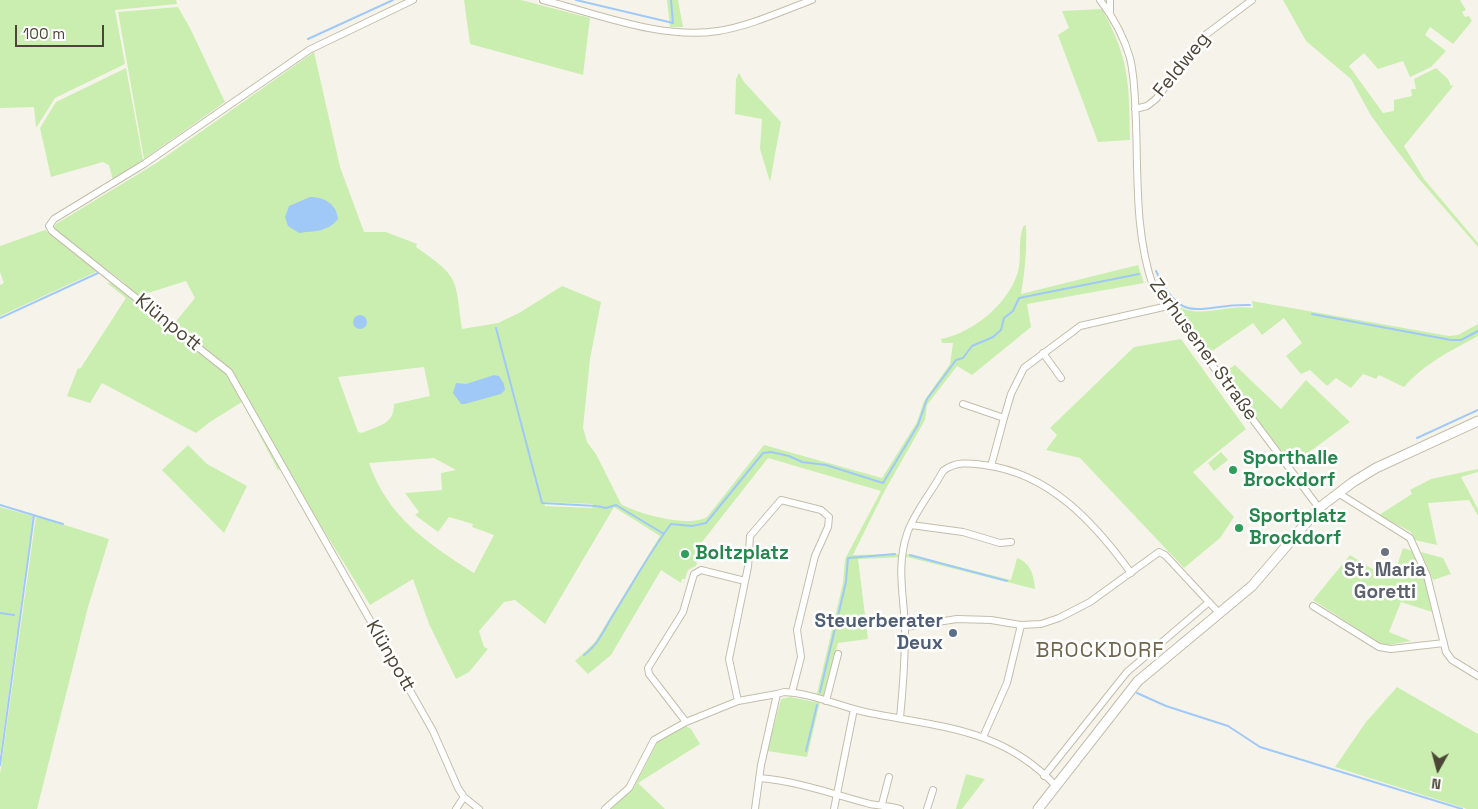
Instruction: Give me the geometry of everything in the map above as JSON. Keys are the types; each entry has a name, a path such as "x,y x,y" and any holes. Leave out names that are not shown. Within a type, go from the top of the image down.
{"street":[{"name":"Klünpott","path":"413,0 309,50 144,164 54,219 49,226 52,231 229,372 422,711 453,778 464,797 479,809"},
{"path":"543,0 662,31 693,33 731,28 812,0"},
{"name":"Zerhusener Straße","path":"1100,0 1111,14 1130,58 1135,109 1143,254 1153,286 1319,508"},
{"path":"1110,0 1111,14"},
{"name":"Feldweg","path":"1135,109 1147,106 1156,99 1204,36 1252,0"},
{"path":"991,466 1011,394 1024,368 1080,326 1168,306"},
{"path":"1043,353 1061,378"},
{"path":"964,404 1004,418"},
{"path":"1038,809 1138,682 1220,614 1266,571 1319,508 1376,468 1478,421"},
{"path":"900,718 905,627 900,574 902,554 911,524 943,471 949,467 962,463 991,466 1020,474 1045,484 1106,541 1131,573"},
{"path":"1338,493 1410,538 1426,576 1444,643 1452,660 1478,676"},
{"path":"738,701 729,659 745,581 750,536 777,502 785,499 827,513 829,522 815,556 797,630 801,656 792,692"},
{"path":"911,524 963,532 1000,543 1011,542"},
{"path":"905,627 957,619 991,620 1020,625 1042,624 1074,612 1159,552 1165,555 1220,614"},
{"path":"686,722 649,674 649,663 683,612 694,574 701,570 745,581"},
{"path":"1044,776 1127,672 1209,602"},
{"path":"1313,606 1378,647 1391,648 1444,643"},
{"path":"983,737 1007,683 1020,625"},
{"path":"826,701 838,654"},
{"path":"605,809 629,788 654,740 686,722 738,701 792,692 854,709 952,727 983,737 1014,752 1056,786"},
{"path":"756,809 759,778 777,694"},
{"path":"834,809 854,709"},
{"path":"882,804 889,777"},
{"path":"759,778 802,784 873,805 882,804 900,809"},
{"path":"927,809 933,790"},
{"path":"456,809 464,797"}],"green space":[{"path":"0,0 176,0 177,4 115,10 125,64 55,98 36,128 34,107 0,108"},
{"path":"464,0 521,0 590,18 583,75 470,44"},
{"path":"667,0 678,0 683,27 670,27"},
{"path":"1283,0 1460,0 1466,10 1462,12 1465,17 1469,16 1472,21 1453,44 1430,27 1425,35 1446,51 1431,67 1410,77 1403,61 1378,69 1364,53 1349,66 1383,113 1394,111 1394,100 1412,96 1411,89 1416,89 1414,79 1436,68 1448,79 1451,86 1454,85 1404,146 1424,179 1478,243 1478,247 1419,179 1388,139 1370,114 1351,79 1306,41"},
{"path":"178,7 225,102 144,159 118,12"},
{"path":"1102,9 1123,58 1128,87 1130,140 1098,142 1058,35 1069,28 1062,11"},
{"path":"314,52 340,167 364,232 386,232 417,244 416,247 441,266 453,280 456,288 462,329 498,323 519,313 562,286 601,302 590,359 583,428 587,442 596,454 621,504 639,512 676,520 699,520 707,517 764,445 882,478 917,422 924,401 950,364 953,343 942,343 941,339 954,336 979,322 1000,303 1009,291 1019,267 1020,240 1024,225 1026,226 1026,252 1021,294 1138,265 1144,283 1027,304 1031,327 972,375 957,366 927,405 925,420 884,492 853,555 907,554 1011,580 1017,558 1026,563 1031,570 1035,589 907,557 858,559 868,639 838,643 825,698 821,698 807,757 767,751 781,699 790,697 815,702 843,583 845,559 881,491 768,458 702,542 696,566 688,570 685,579 682,579 681,583 661,570 611,655 588,674 575,661 595,642 660,536 614,507 545,624 515,600 504,602 479,631 484,647 488,649 469,672 456,679 429,624 413,579 370,605 285,468 278,470 242,402 196,433 102,383 90,403 67,396 78,368 80,369 126,298 107,283 126,284 56,231 54,227 158,162","holes":["186,281 195,298 173,325 138,296","424,367 430,396 394,404 393,411 388,420 380,426 362,433 358,432 338,377","434,458 456,470 441,473 442,490 405,493 419,512 415,515 438,532 449,517 473,524 472,527 494,535 474,573 440,551 398,514 377,482 369,463","544,502 593,504 592,508 545,506"]},
{"path":"126,68 143,160 113,180 109,165 103,162 51,177 40,128 56,102"},
{"path":"739,73 744,82 781,122 770,182 760,149 762,119 735,114 736,79"},
{"path":"45,230 98,271 0,316 0,285 4,283 0,272 0,246"},
{"path":"1252,301 1449,336 1458,335 1478,324 1478,336 1430,364 1404,387 1379,375 1376,379 1363,374 1351,388 1336,378 1327,386 1310,370 1301,374 1286,356 1302,343 1284,318 1262,335 1253,323 1208,354 1173,308 1177,306 1186,310 1205,311 1243,307 1253,308"},
{"path":"1181,339 1246,429 1193,472 1234,517 1220,538 1184,568 1080,458 1046,450 1057,435 1050,428 1134,347"},
{"path":"1235,365 1281,409 1306,380 1350,422 1297,461 1290,463 1223,373"},
{"path":"188,445 207,464 247,486 224,533 162,470"},
{"path":"1221,452 1228,460 1214,471 1208,463"},
{"path":"1478,469 1478,472 1461,477 1478,509 1478,516 1469,500 1428,503 1437,545 1415,540 1411,532 1379,515 1412,494 1410,490 1431,479"},
{"path":"0,507 33,516 0,756"},
{"path":"36,516 109,539 88,607 37,809 0,809 0,774"},
{"path":"1403,548 1413,551 1424,577 1432,612 1401,602 1389,632 1411,641 1388,645 1379,643 1313,600 1350,555 1374,570 1395,572"},
{"path":"1421,552 1443,558 1451,574 1433,580"},
{"path":"1397,687 1478,734 1478,809 1467,809 1335,767 1366,722"},
{"path":"684,725 691,729 700,744 638,783 665,809 610,809 633,789 658,741"},
{"path":"966,774 985,779 962,809 956,809"}],"water":[{"path":"310,197 320,198 329,202 335,209 338,219 325,229 299,233 288,226 285,217 289,206"},
{"path":"357,315 363,315 367,322 363,329 357,329 353,325 353,319"},
{"path":"494,375 499,376 504,384 505,390 501,394 461,404 453,393 456,383 466,384"}],"waterway":[{"path":"308,39 393,0"},
{"path":"576,0 673,23 671,0"},
{"path":"1156,271 1166,289 1184,307 1205,309 1233,305 1250,305"},
{"path":"0,318 98,273"},
{"path":"584,655 600,637 671,524 692,526 706,523 763,453 771,452 789,456 802,462 826,465 883,483 918,425 927,399 956,360 963,358 972,346 993,337 1001,330 1004,318 1013,311 1019,298 1139,274"},
{"path":"1312,314 1451,340 1461,340 1478,331"},
{"path":"496,328 542,503 606,508 616,505 664,534"},
{"path":"1417,438 1478,410"},
{"path":"0,505 63,524"},
{"path":"0,765 34,515"},
{"path":"820,692 846,582 848,558 895,554"},
{"path":"910,555 1007,581"},
{"path":"0,613 14,615"},
{"path":"1137,693 1166,706 1228,726 1260,747 1462,809"},
{"path":"806,751 817,705"}],"place":[{"name":"Sporthalle Brockdorf","path":"1233,470"},
{"name":"Sportplatz Brockdorf","path":"1239,528"},
{"name":"St. Maria Goretti","path":"1385,552"},
{"name":"Boltzplatz","path":"685,554"},
{"name":"Steuerberater Deux","path":"953,633"}],"district":[{"name":"BROCKDORF","path":"1100,651"}]}
